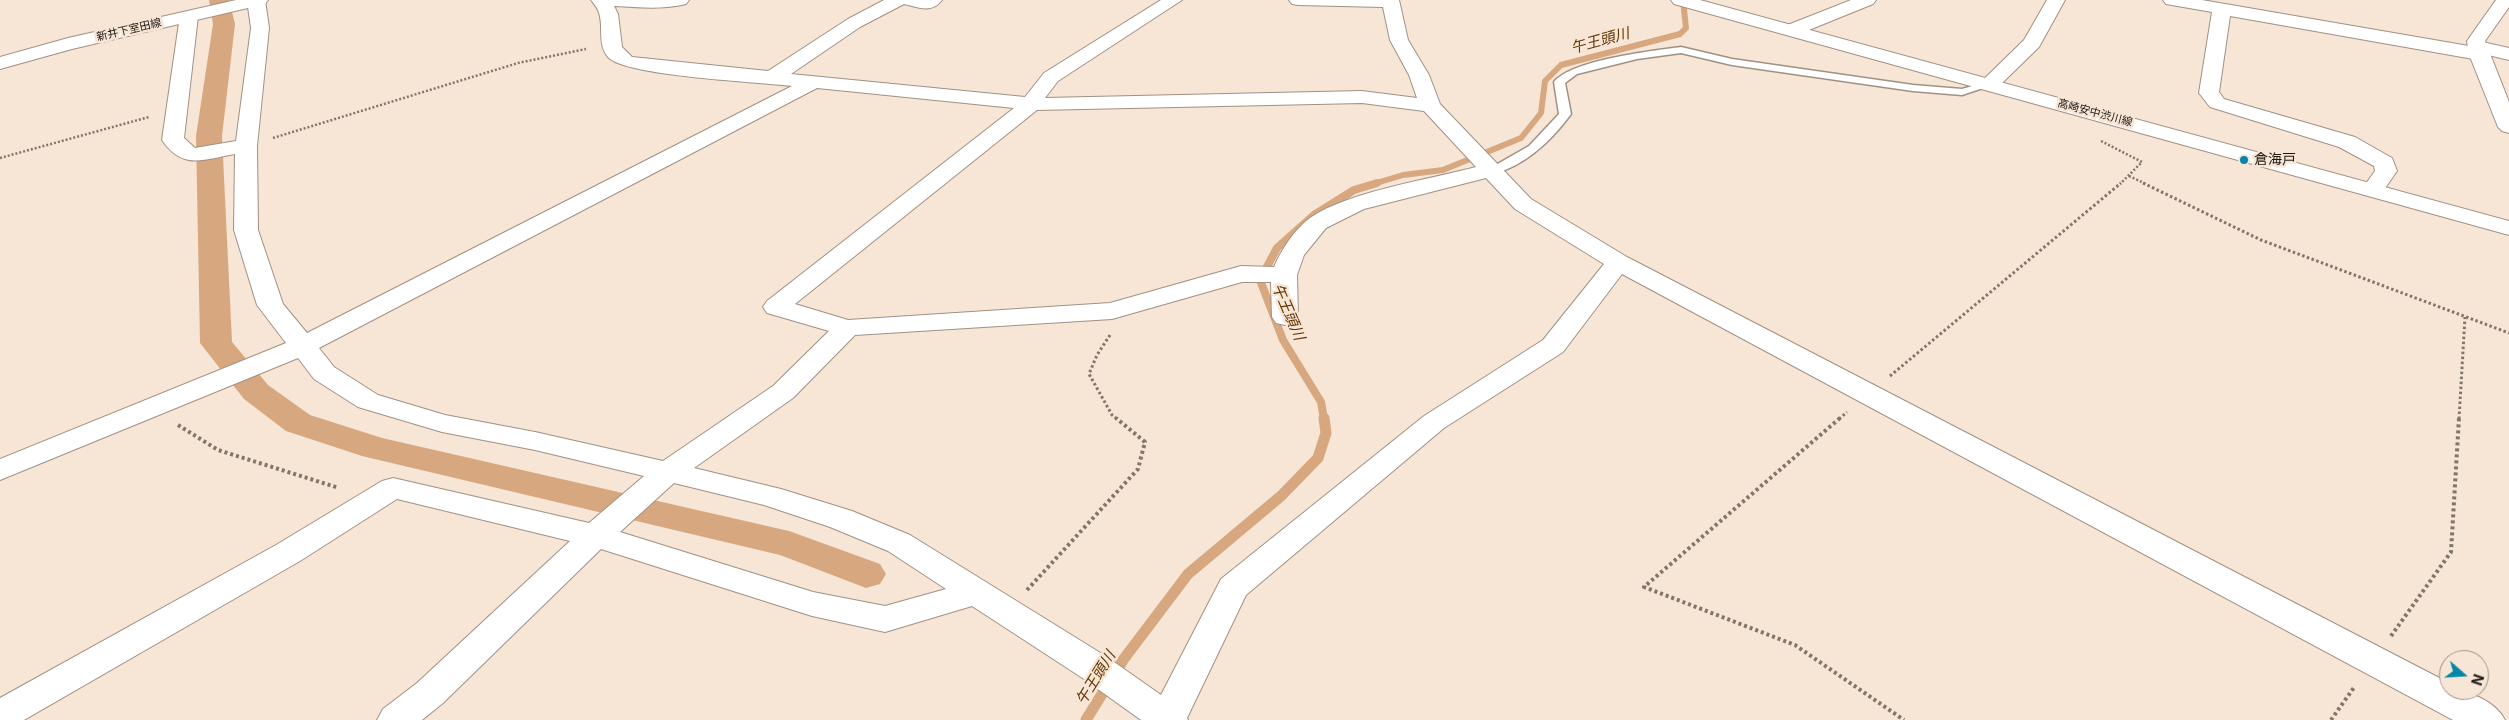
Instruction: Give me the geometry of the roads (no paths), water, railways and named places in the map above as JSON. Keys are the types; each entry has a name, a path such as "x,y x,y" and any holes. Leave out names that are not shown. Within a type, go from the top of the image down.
{"street":[{"path":"257,0 260,28 246,146 246,230 270,306 324,373 368,401 442,423 770,496 842,519 899,543 1094,667 1168,720 1233,588 1434,422 1553,346 1618,262"},
{"name":"新井下室田線","path":"0,63 257,0"},
{"path":"601,0 654,3 680,0"},
{"path":"601,0 611,15 610,45 622,59 656,66 1032,104 1362,97 1430,106"},
{"path":"773,77 854,24 898,0"},
{"path":"909,0 927,4 933,0"},
{"path":"1173,0 1051,77 1039,90 1032,104 776,307 847,328 1112,311 1241,274 1284,275"},
{"path":"1298,0 1390,1 1399,40 1420,75 1430,106 1490,167 1523,204 1618,262 2486,720"},
{"path":"1792,30 1867,0"},
{"path":"1990,84 2032,43 2056,0"},
{"path":"2172,0 2478,51 2509,54"},
{"name":"高崎安中渋川線","path":"1686,2 2373,189 2509,228"},
{"path":"2505,5 2476,40 2478,51 2509,127"},
{"path":"2222,9 2209,93 2213,99 2229,107 2362,149 2384,163 2386,171 2373,189"},
{"path":"189,16 173,140 190,155 246,146"},
{"path":"0,470 303,346 816,81"},
{"path":"1285,317 1284,275 1292,253 1318,223 1356,204 1490,167"},
{"path":"396,720 430,693 595,536 668,472 782,392 847,328"},
{"path":"0,716 288,553 393,488 595,536 812,604 884,619 978,592"}],"lane":[{"path":"1490,167 1517,162 1548,136 1565,114 1559,82 1573,72 1637,56 1681,50 1732,62 1913,88 1962,92 1990,84"}],"waterway":[{"path":"219,0 224,24 209,136 216,343 256,392 298,423 374,448 789,544 866,574"},
{"name":"午王頭川","path":"1373,184 1403,175 1443,170 1521,138 1541,113 1545,81 1561,65 1680,34 1686,28 1683,0"},
{"name":"午王頭川","path":"1324,419 1321,402 1283,340 1260,280 1277,248 1314,215 1354,190 1377,183"},
{"name":"午王頭川","path":"1086,720 1123,660 1188,574 1281,496 1318,458 1326,433 1324,418"}],"place":[{"name":"倉海戸","path":"2244,160"}]}
